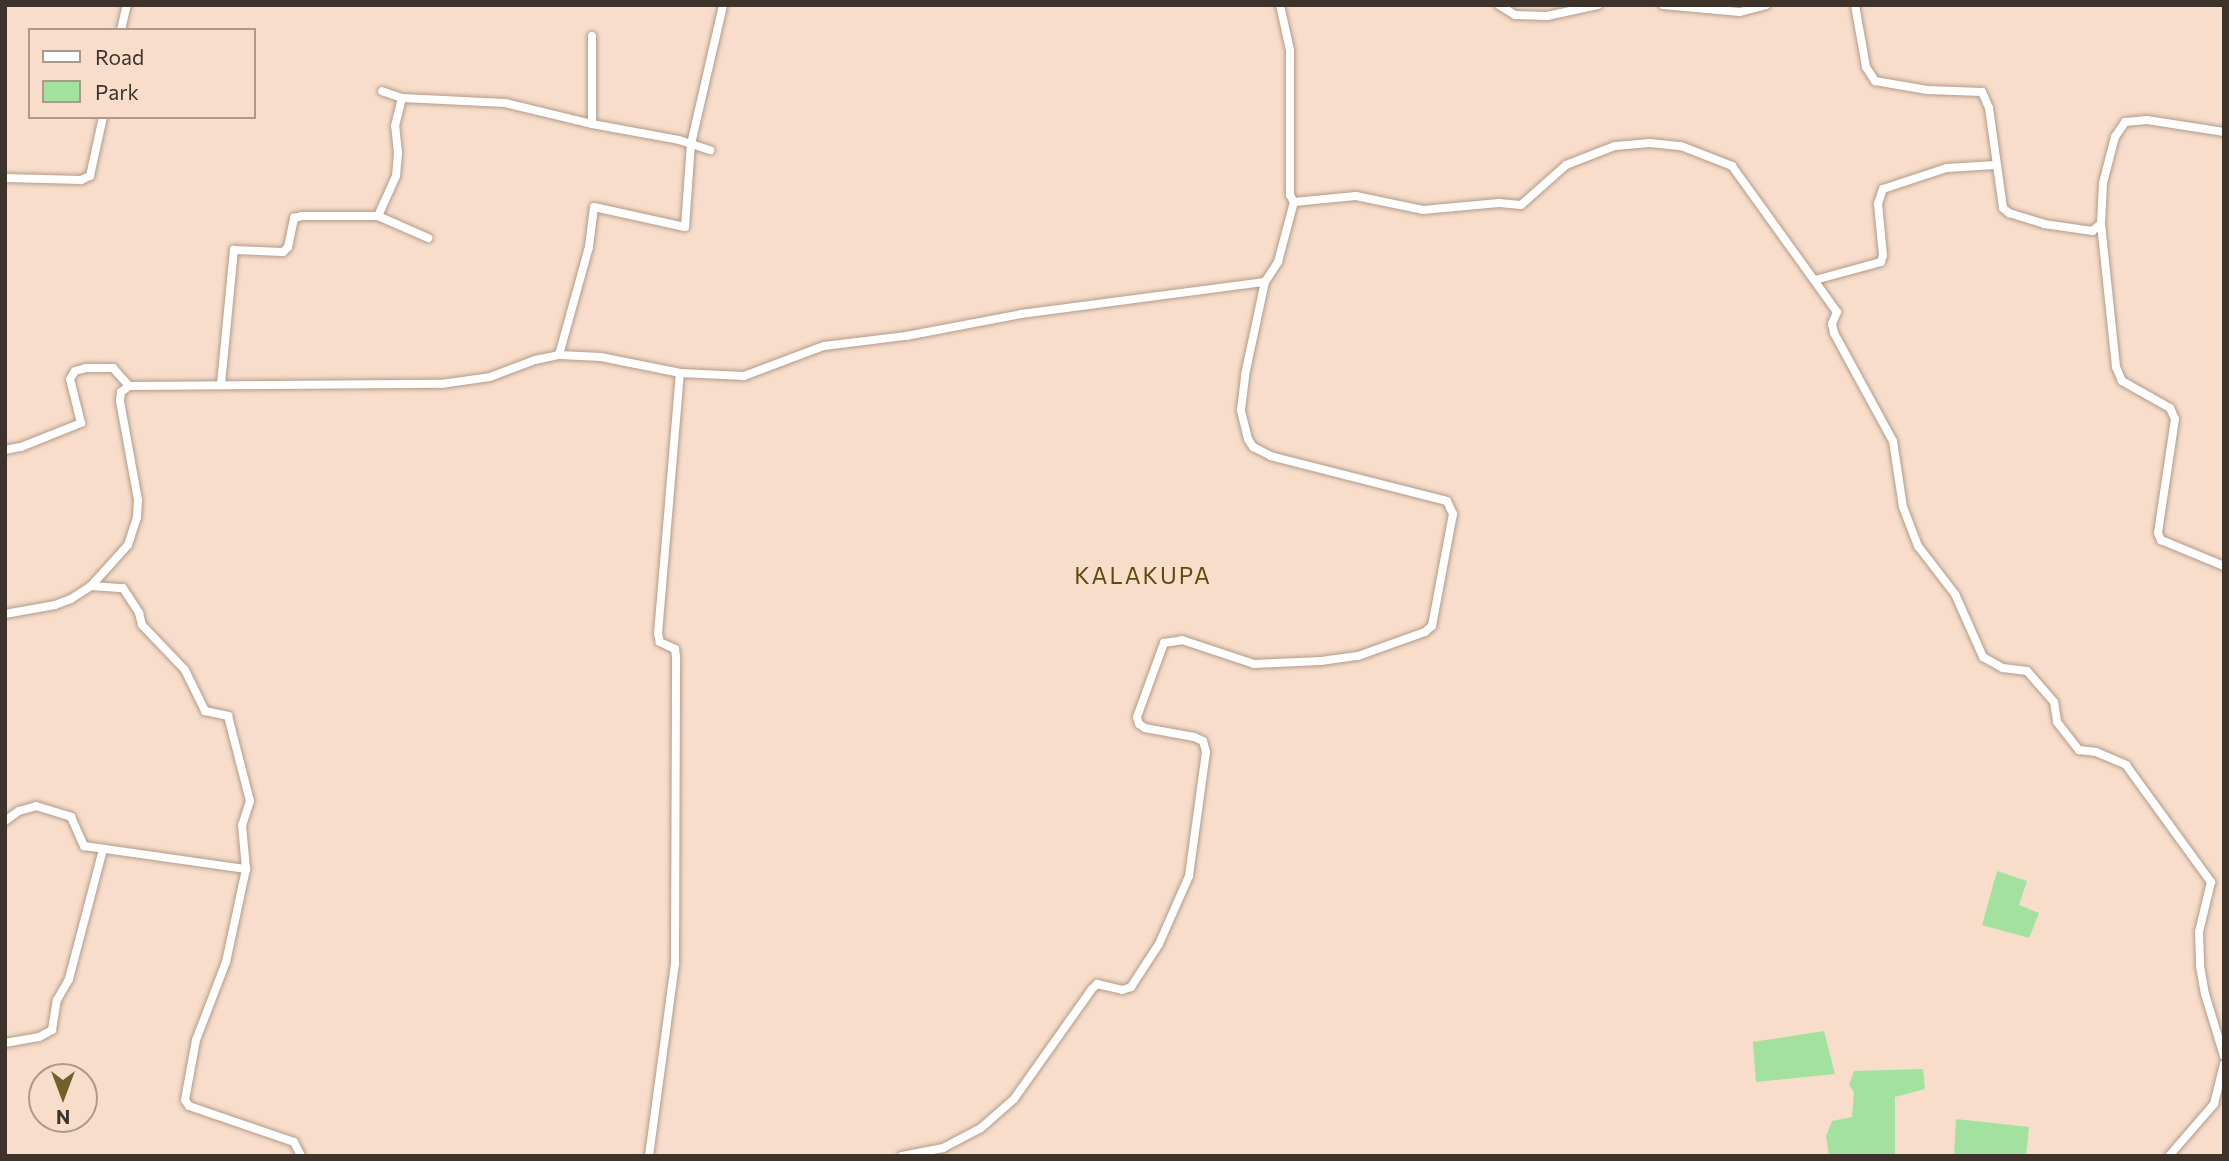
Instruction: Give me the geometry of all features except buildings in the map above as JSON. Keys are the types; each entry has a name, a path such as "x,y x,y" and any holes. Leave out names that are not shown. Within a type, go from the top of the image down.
{"street":[{"path":"121,28 127,5"},
{"path":"559,355 589,247 594,207 685,227 691,144 723,5"},
{"path":"902,1156 943,1148 981,1128 1014,1099 1092,989 1097,984 1122,990 1132,987 1159,944 1189,876 1206,752 1203,741 1194,737 1145,728 1139,724 1137,717 1164,643 1182,640 1254,664 1321,661 1358,656 1426,632 1432,625 1453,514 1447,501 1271,456 1253,447 1248,439 1241,410 1245,375 1265,282 1278,262 1294,202 1290,195 1290,50 1280,5"},
{"path":"1499,5 1515,15 1547,16 1598,5"},
{"path":"1663,5 1740,12 1766,5"},
{"path":"1855,5 1866,67 1875,81 1927,90 1982,92 1989,108 2003,208 2009,213 2044,225 2092,231 2101,225"},
{"path":"592,36 592,124"},
{"path":"382,91 402,98 505,103 592,124 625,128 710,150"},
{"path":"378,216 396,176 398,153 395,126 402,98"},
{"path":"5,178 81,180 90,176 103,119"},
{"path":"2224,132 2147,120 2125,122 2115,137 2103,183 2101,225 2116,367 2122,381 2170,408 2175,419 2158,533 2161,540 2224,566"},
{"path":"1294,202 1356,195 1423,210 1499,202 1521,205 1566,165 1615,146 1650,143 1681,146 1732,166 1795,257 1838,312 1832,324 1834,333 1893,441 1903,507 1918,546 1955,594 1983,657 2003,668 2028,671 2054,702 2057,722 2079,750 2096,752 2126,765 2211,882 2199,932 2200,966 2205,995 2224,1056"},
{"path":"1815,280 1881,262 1884,256 1878,204 1883,189 1947,168 1995,165"},
{"path":"221,384 234,250 283,252 288,247 294,218 302,216 378,216 428,238"},
{"path":"5,614 55,605 91,586 128,545 137,518 138,500 120,401 121,392 129,386 441,384 490,377 535,360 559,355 601,357 680,373 744,376 824,346 906,336 1021,314 1265,282"},
{"path":"5,450 21,447 80,423 70,379 75,371 86,368 113,368 129,386"},
{"path":"649,1156 675,963 676,657 675,649 660,642 658,634 680,373"},
{"path":"91,586 123,588 139,613 142,625 185,670 205,711 228,716 250,801 242,825 246,869 226,962 196,1041 185,1100 189,1106 294,1142 301,1156"},
{"path":"5,821 36,806 66,815 73,820 81,845 246,869"},
{"path":"5,1043 39,1038 52,1030 57,1000 69,979 103,849"},
{"path":"2169,1156 2214,1104 2224,1064"}],"green space":[{"path":"1997,871 2027,881 2019,905 2039,913 2029,938 1982,925"},
{"path":"1824,1031 1835,1074 1756,1082 1753,1042"},
{"path":"1923,1069 1925,1089 1895,1097 1895,1156 1829,1156 1826,1136 1832,1121 1852,1117 1854,1092 1849,1085 1854,1071"},
{"path":"1956,1119 2029,1127 2026,1156 1954,1156"}],"district":[{"name":"KALAKUPA","path":"1143,575"}]}
